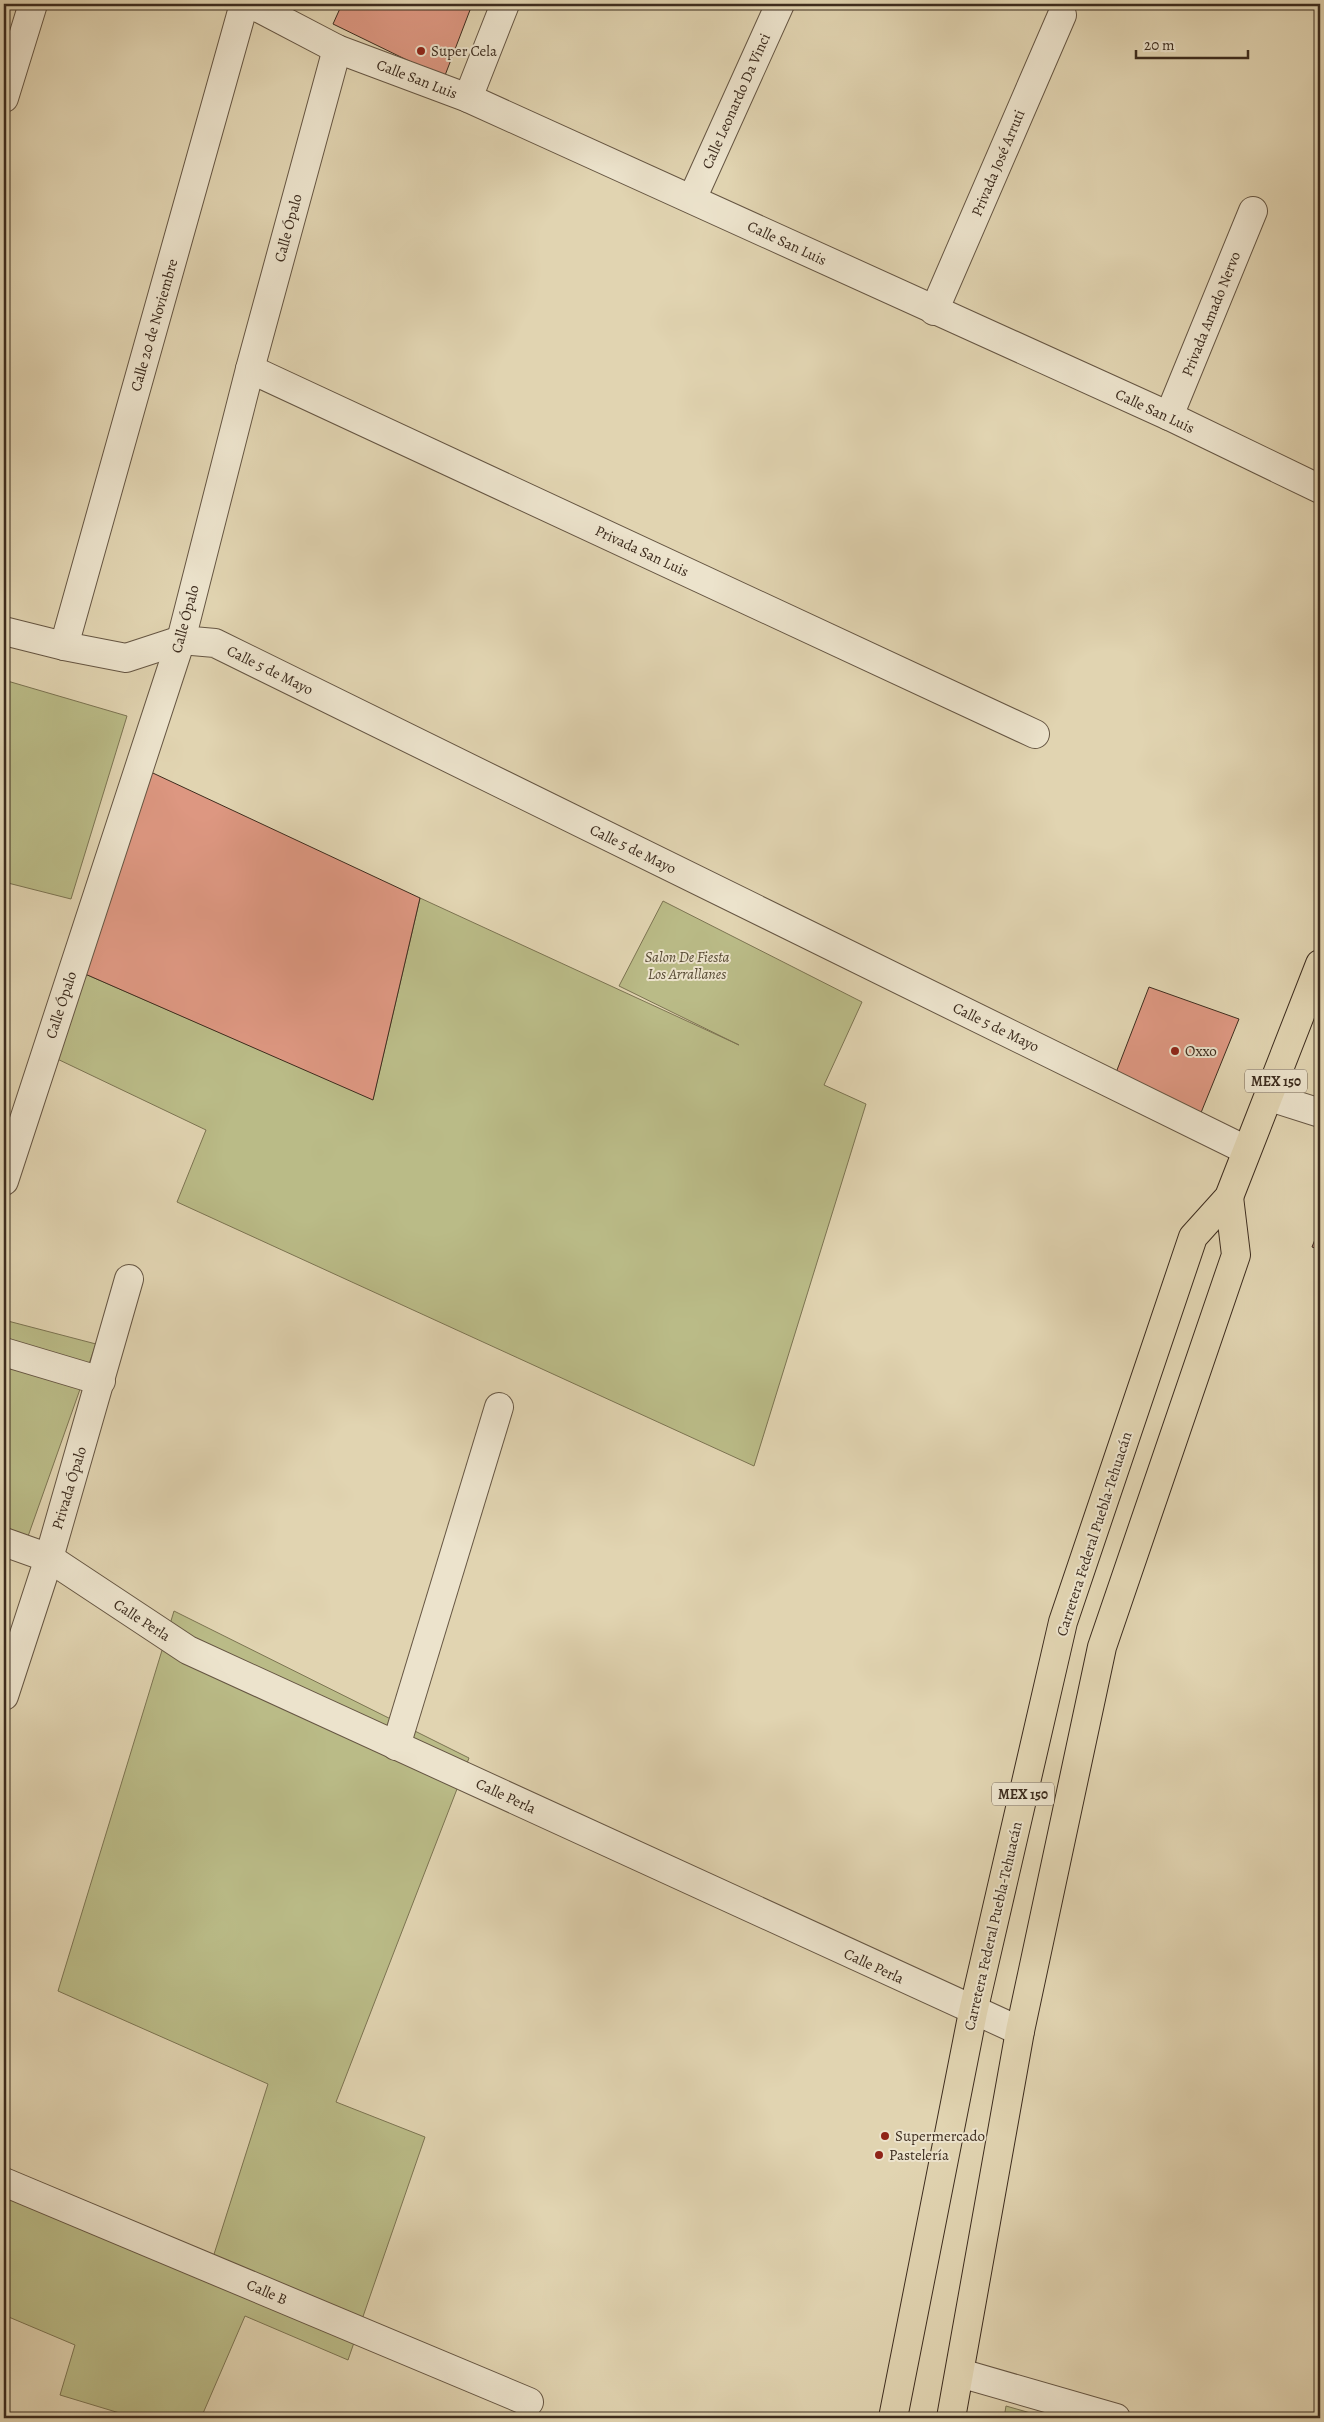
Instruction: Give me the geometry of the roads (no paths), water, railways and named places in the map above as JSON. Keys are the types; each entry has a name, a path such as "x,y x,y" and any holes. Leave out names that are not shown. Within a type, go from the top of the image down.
{"main road":[{"name":"Carretera Federal Puebla-Tehuacán","path":"893,2418 973,2012 1063,1622 1193,1237 1229,1197 1246,1150 1270,1097 1320,964"},
{"name":"Carretera Federal Puebla-Tehuacán","path":"951,2418 1020,2031 1102,1647 1236,1255 1229,1197"}],"street":[{"path":"4,98 33,4"},
{"name":"Calle 20 de Noviembre","path":"64,646 244,4"},
{"name":"Calle San Luis","path":"251,4 337,49 468,98 692,199 934,312 1169,416 1320,489"},
{"path":"468,98 505,4"},
{"name":"Calle Leonardo Da Vinci","path":"692,199 780,4"},
{"name":"Privada José Arruti","path":"934,312 1062,15"},
{"name":"Calle Ópalo","path":"4,1181 181,640 250,369 337,49"},
{"name":"Privada Amado Nervo","path":"1169,416 1253,211"},
{"name":"Privada San Luis","path":"250,369 1035,734"},
{"name":"Calle 5 de Mayo","path":"4,631 64,646 126,658 181,640 214,643 1246,1150"},
{"path":"1270,1097 1320,1113"},
{"name":"Privada Ópalo","path":"4,1696 49,1558 129,1279"},
{"path":"4,1352 101,1381"},
{"path":"396,1746 499,1407"},
{"name":"Calle Perla","path":"4,1542 49,1558 188,1650 973,2012 1020,2031"},
{"name":"Calle B","path":"4,2182 530,2402"},
{"path":"960,2373 1116,2418"}],"place":[{"name":"Super Cela","path":"421,51"},
{"name":"Oxxo","path":"1175,1051"},
{"name":"Supermercado","path":"885,2136"},
{"name":"Pastelería","path":"879,2155"}],"park label":[{"name":"Salon De Fiesta Los Arrallanes","path":"687,966"}]}
